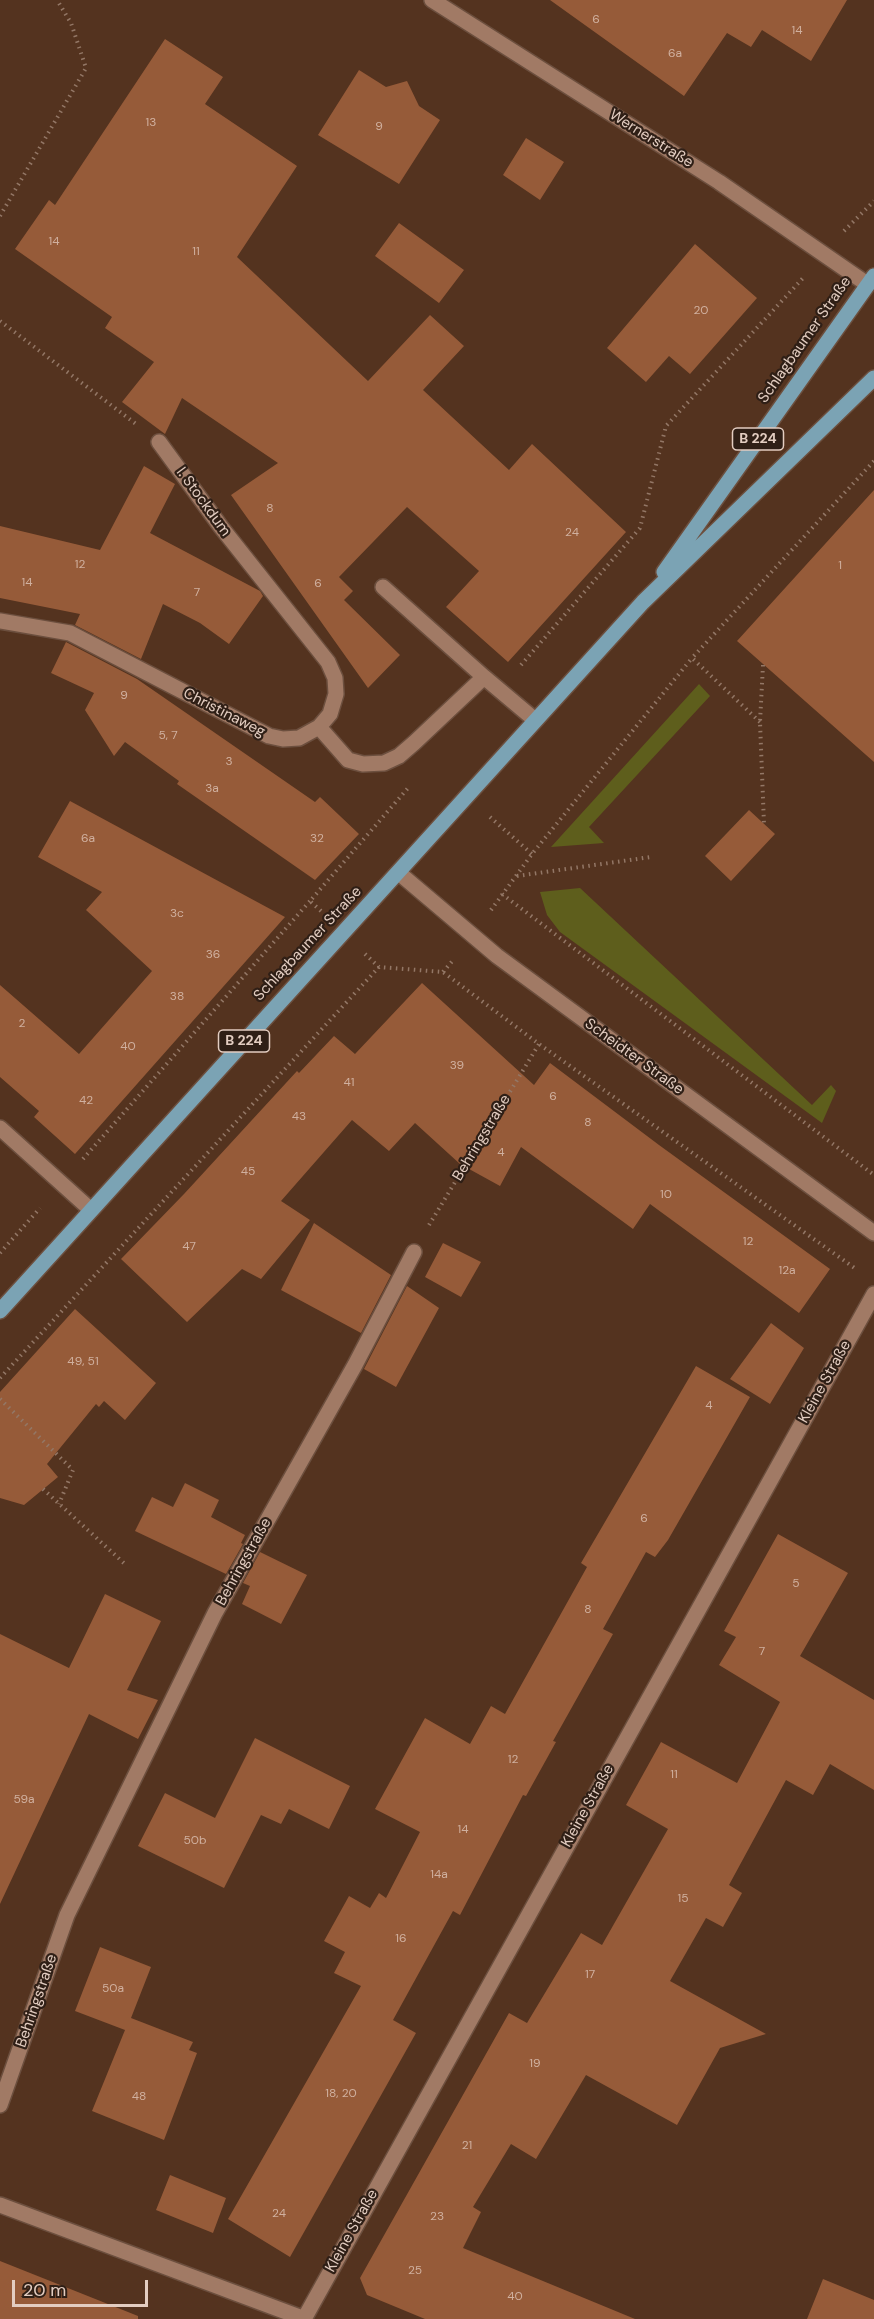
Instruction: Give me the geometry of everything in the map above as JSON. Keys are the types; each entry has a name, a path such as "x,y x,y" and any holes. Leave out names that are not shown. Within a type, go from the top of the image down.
{"main road":[{"name":"Schlagbaumer Straße","path":"643,602 870,280"},
{"name":"Schlagbaumer Straße","path":"0,1311 643,602 874,378"}],"street":[{"name":"Wernerstraße","path":"432,0 718,182 824,254 870,280"},
{"name":"I. Stockdum","path":"159,442 221,527 328,662 335,678 336,694 330,714 318,727"},
{"path":"383,587 535,720"},
{"name":"Christinaweg","path":"0,621 70,633 269,736 283,739 299,738 318,727"},
{"path":"318,727 348,760 363,764 384,763 406,750 484,677"},
{"name":"Scheidter Straße","path":"399,873 497,956 874,1233"},
{"path":"0,1128 91,1210"},
{"name":"Behringstraße","path":"0,2105 67,1915 215,1613 355,1365 414,1252"},
{"name":"Kleine Straße","path":"304,2319 874,1294"},
{"path":"0,2205 304,2319"}],"path":[{"path":"0,216 86,68 70,23 57,0"},
{"path":"500,689 640,528 666,426 874,201"},
{"path":"0,321 159,442"},
{"path":"874,461 692,658 502,894 874,1175"},
{"path":"692,658 760,722"},
{"path":"763,665 760,722 764,824"},
{"path":"468,797 532,855"},
{"path":"516,876 651,857"},
{"path":"0,1253 310,901"},
{"path":"0,1378 379,967"},
{"path":"443,972 539,1044 862,1273"},
{"name":"Behringstraße","path":"414,1252 539,1044"},
{"path":"0,1399 72,1470 59,1504"},
{"path":"42,1489 126,1565"}],"shaded area":[{"path":"699,684 710,696 589,827 604,843 551,847"},
{"path":"580,888 812,1105 831,1085 836,1091 822,1123 560,932 547,915 540,892"}],"building":[{"path":"550,0 847,0 811,61 762,30 751,47 727,33 684,96"},
{"path":"165,39 223,77 205,104 297,166 237,257 368,381 430,315 464,346 423,390 509,470 532,444 626,532 508,662 446,607 479,571 407,507 339,577 353,591 344,600 400,655 368,688 231,495 278,463 182,398 165,434 122,402 154,362 105,328 112,317 15,249 49,200 55,205"},
{"path":"359,70 386,87 407,81 419,106 440,120 399,184 318,135"},
{"path":"526,138 564,162 540,200 503,175"},
{"path":"399,223 464,270 439,303 375,256"},
{"path":"695,244 757,298 690,374 669,356 646,382 607,348"},
{"path":"144,466 175,484 150,533 260,591 263,596 229,644 200,623 163,604 141,659 75,625 80,614 0,598 0,526 100,550"},
{"path":"874,490 874,762 737,641"},
{"path":"66,642 137,679 315,802 320,797 359,834 315,880 177,784 179,781 125,742 114,756 85,710 94,693 51,673"},
{"path":"70,801 285,917 75,1154 34,1117 39,1111 0,1077 0,985 79,1054 152,971 86,910 102,892 38,857"},
{"path":"749,810 775,834 731,881 705,856"},
{"path":"422,983 534,1085 550,1063 830,1269 799,1313 650,1204 633,1229 521,1147 500,1186 460,1164 415,1123 389,1151 352,1120 281,1201 310,1220 261,1279 242,1269 187,1322 121,1259 297,1071 299,1073 334,1036 355,1054"},
{"path":"314,1223 391,1275 361,1333 281,1290"},
{"path":"443,1243 481,1262 461,1297 425,1277"},
{"path":"407,1286 439,1308 396,1387 364,1369"},
{"path":"75,1309 156,1383 125,1420 104,1401 99,1407 96,1404 47,1464 58,1477 24,1505 0,1498 0,1392"},
{"path":"771,1323 804,1348 770,1404 730,1379"},
{"path":"696,1366 750,1397 668,1540 655,1557 646,1552 603,1629 613,1634 553,1741 556,1742 526,1796 523,1795 460,1915 453,1911 393,2020 416,2033 290,2257 228,2219 361,1986 334,1973 345,1952 324,1941 349,1896 370,1908 379,1893 386,1898 420,1832 375,1809 425,1718 470,1744 491,1706 505,1714 587,1567 581,1563"},
{"path":"185,1483 219,1500 211,1517 245,1535 241,1543 243,1544 226,1574 135,1531 152,1497 173,1507"},
{"path":"778,1534 848,1573 800,1656 874,1700 874,1790 830,1764 813,1795 786,1780 729,1885 742,1893 723,1927 706,1918 670,1981 766,2034 720,2048 677,2125 586,2075 536,2159 511,2144 473,2207 481,2212 463,2248 635,2319 425,2319 367,2295 360,2278 509,2013 527,2023 581,1933 602,1945 668,1829 626,1805 661,1742 737,1783 780,1702 719,1665 736,1637 724,1631"},
{"path":"260,1552 307,1575 281,1624 242,1604 250,1586 243,1583"},
{"path":"105,1594 161,1621 127,1690 158,1700 138,1739 89,1714 0,1904 0,1634 69,1668"},
{"path":"255,1738 350,1786 329,1829 289,1809 281,1824 261,1815 224,1888 138,1846 165,1793 215,1818"},
{"path":"100,1947 151,1967 131,2018 193,2042 189,2050 197,2053 164,2140 92,2111 125,2030 75,2011"},
{"path":"170,2175 226,2198 213,2233 156,2210"},
{"path":"0,2261 138,2316 138,2319 0,2319"},
{"path":"823,2279 874,2300 874,2319 807,2319"}]}
